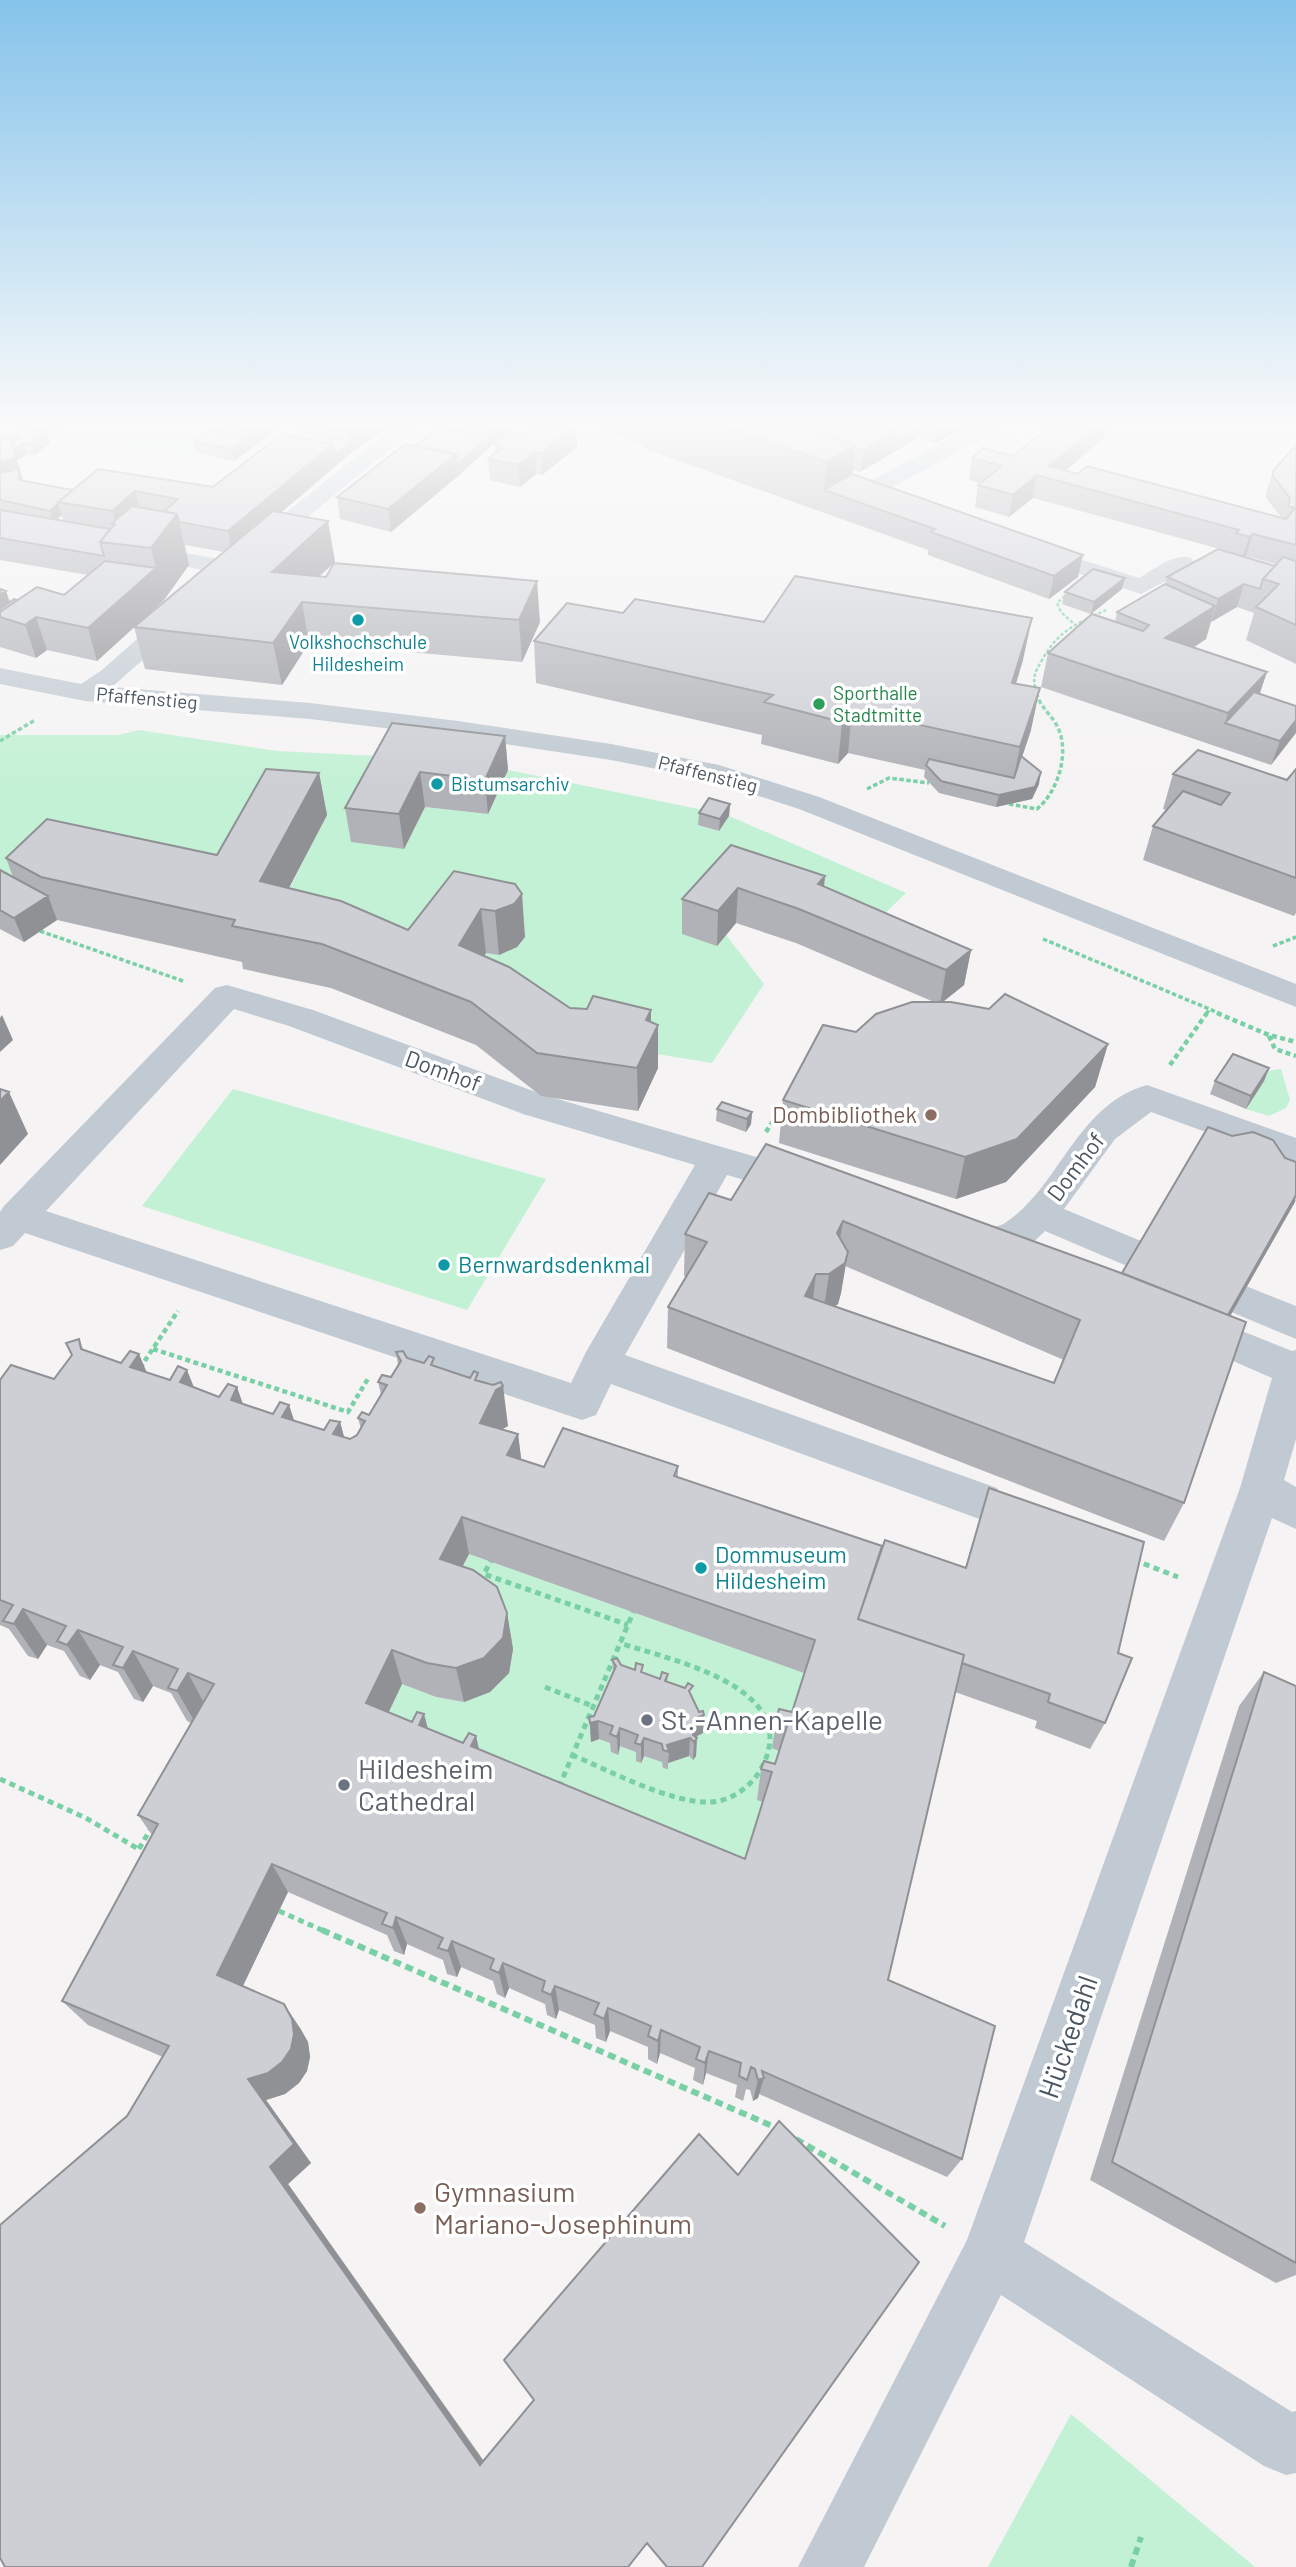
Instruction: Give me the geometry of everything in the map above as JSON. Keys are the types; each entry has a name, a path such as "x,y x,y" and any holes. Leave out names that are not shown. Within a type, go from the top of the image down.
{"street":[{"path":"108,546 230,568"},
{"path":"85,693 111,676 258,546"},
{"path":"1015,546 1141,587 1182,563"},
{"name":"Pfaffenstieg","path":"0,676 85,693 368,717 611,752 709,771 820,808 1236,975 1296,996"},
{"path":"227,996 8,1226 582,1403 600,1363 732,1162"},
{"name":"Domhof","path":"227,996 301,1018 535,1105 732,1162 834,1195"},
{"path":"1147,1097 1296,1152"},
{"name":"Domhof","path":"975,1241 1012,1239 1040,1214 1102,1130 1147,1097"},
{"name":"Domhof","path":"1040,1214 1140,1256"},
{"name":"Domhof","path":"939,1230 1040,1267"},
{"path":"1238,1298 1296,1322"},
{"path":"1217,1337 1295,1368"},
{"path":"600,1363 883,1448 982,1501"},
{"name":"Hückedahl","path":"830,2567 991,2254 1278,1499 1295,1368"},
{"path":"991,2254 1286,2444 1296,2442"}],"path":[{"path":"1009,804 1037,809 1048,800 1061,766 1063,742 1056,724 1037,701 1033,676 1053,640 1075,625 1130,597 1141,587"},
{"path":"865,791 887,778 904,777 929,783"},
{"path":"40,931 227,996"},
{"path":"1033,935 1210,1011 1269,1035 1296,1042"},
{"path":"1147,1097 1236,975"},
{"path":"1269,1035 1275,1049 1296,1056"},
{"path":"732,1162 789,1096"},
{"path":"133,1378 169,1323"},
{"path":"153,1349 348,1412"},
{"path":"485,1550 495,1553 484,1574 628,1625"},
{"path":"1129,1558 1178,1577"},
{"path":"556,1793 637,1604 624,1599"},
{"path":"572,1755 683,1797 709,1802 734,1796 754,1782 766,1761 769,1737 763,1713 747,1694 726,1681 620,1643"},
{"path":"545,1687 606,1710"},
{"path":"0,1779 86,1818 149,1856"},
{"path":"139,1849 152,1826"},
{"path":"279,1911 768,2123 991,2254"},
{"path":"1131,2567 1141,2537"}],"green space":[{"path":"139,730 277,751 397,757 352,842 404,848 425,807 488,814 508,770 708,811 699,825 719,831 729,816 906,893 859,938 729,880 716,946 726,935 764,984 712,1063 651,1053 464,989 486,953 525,937 415,974 277,914 326,815 228,898 0,889 0,735 118,735"},
{"path":"1281,1069 1290,1100 1286,1108 1269,1116 1246,1109 1263,1081 1247,1074"},
{"path":"233,1089 546,1179 467,1310 142,1206"},
{"path":"469,1554 808,1674 740,1888 377,1736 402,1684 436,1697 464,1702 448,1595"},
{"path":"1071,2414 1255,2567 988,2567"}],"building":[{"path":"45,546 101,546 104,556"},
{"path":"231,546 301,546 272,572 326,577 334,563 537,581 519,620 302,602 273,643 134,627"},
{"path":"970,546 1057,546 1083,555 1054,576"},
{"path":"1218,549 1275,566 1263,579 1260,589 1244,584 1218,599 1167,577"},
{"path":"1283,557 1296,561 1296,625 1256,607 1279,584 1263,579"},
{"path":"105,561 156,568 88,628 36,617 25,625 0,617 0,612 37,587 64,595"},
{"path":"1093,569 1125,578 1094,602 1065,592"},
{"path":"795,576 1032,618 1012,683 1040,688 1020,747 852,710 842,722 764,702 773,695 534,641 567,603 623,613 635,599 764,622"},
{"path":"1165,584 1215,606 1165,638 1267,672 1228,713 1048,653 1092,614 1143,631 1149,625 1117,612"},
{"path":"14,599 17,600 0,612 0,609"},
{"path":"1254,692 1296,706 1296,720 1280,741 1225,723"},
{"path":"392,723 505,736 485,780 420,772 399,814 345,808"},
{"path":"1198,750 1287,780 1296,769 1296,878 1153,826 1183,791 1221,805 1230,793 1173,774"},
{"path":"1021,756 1041,772 1035,787 999,795 941,781 926,765 929,759 1014,778"},
{"path":"266,769 319,773 260,881 341,901 408,930 454,871 515,884 522,894 514,904 495,911 481,909 459,945 509,967 570,1008 587,1009 593,996 651,1010 646,1020 658,1025 637,1068 537,1053 471,1002 322,944 232,926 235,920 41,877 6,858 47,819 217,855"},
{"path":"709,798 730,804 720,819 699,813"},
{"path":"731,845 825,876 818,884 971,950 946,970 799,909 738,888 718,911 682,899"},
{"path":"0,870 48,896 14,918 0,910"},
{"name":"Dombibliothek","path":"1005,994 1108,1044 1017,1139 965,1157 783,1100 823,1025 856,1032 876,1014 912,1002 951,1002 989,1009"},
{"path":"1233,1054 1269,1068 1251,1096 1215,1081"},
{"path":"0,1089 9,1092 0,1101"},
{"path":"722,1102 752,1112 747,1119 717,1109"},
{"path":"1208,1127 1232,1136 1253,1132 1273,1140 1285,1158 1296,1162 1296,1195 1228,1315 1122,1273"},
{"path":"766,1144 1121,1273 1246,1322 1184,1503 668,1307 707,1242 685,1234 709,1193 731,1200","holes":["843,1221 1080,1320 1054,1383 805,1296 816,1274 829,1274 845,1263 848,1252 837,1233"]},
{"path":"79,1339 81,1349 121,1363 130,1351 139,1354 130,1367 170,1380 178,1366 187,1370 180,1382 219,1397 228,1384 237,1387 231,1400 273,1414 280,1402 289,1405 282,1417 324,1430 330,1420 340,1422 333,1434 350,1439 357,1435 365,1421 358,1418 362,1412 369,1415 387,1385 378,1382 382,1375 391,1377 401,1361 396,1352 403,1351 407,1358 424,1363 429,1356 434,1358 431,1365 470,1378 474,1371 478,1373 475,1380 493,1385 501,1382 503,1386 496,1390 480,1423 518,1434 507,1455 544,1467 563,1428 678,1466 674,1476 882,1546 858,1619 964,1655 888,1980 995,2026 962,2159 762,2071 764,2078 758,2080 755,2069 751,2067 747,2080 739,2076 741,2063 709,2051 705,2063 696,2059 700,2047 661,2030 658,2041 648,2036 651,2026 608,2008 604,2019 594,2014 599,2003 555,1986 551,1995 542,1991 545,1981 503,1963 499,1973 490,1969 494,1959 452,1941 448,1951 438,1948 443,1938 396,1917 393,1928 382,1924 387,1913 272,1864 217,1975 284,2004 292,2019 294,2034 291,2049 282,2062 268,2073 248,2079 294,2144 270,2167 480,2465 534,2400 504,2360 699,2134 738,2175 779,2121 919,2262 702,2567 667,2567 647,2543 628,2567 5,2567 0,2558 0,2225 127,2116 169,2046 62,2001 158,1824 138,1815 214,1684 188,1673 177,1691 168,1688 178,1669 133,1651 123,1668 113,1665 123,1647 78,1630 67,1645 57,1641 66,1626 23,1609 14,1624 3,1621 13,1605 0,1600 0,1380 11,1365 54,1379 72,1355 66,1343","holes":["462,1517 815,1640 792,1712 779,1709 777,1716 789,1720 775,1764 764,1761 761,1769 772,1772 745,1859 471,1746 476,1736 469,1733 463,1743 419,1725 424,1714 417,1712 412,1722 366,1703 392,1650 427,1663 456,1668 484,1658 503,1638 507,1613 497,1587 473,1570 440,1559"]},
{"path":"989,1488 1144,1542 1118,1653 1132,1658 1105,1723 1048,1702 1050,1694 962,1663 964,1655 858,1619 885,1540 966,1568"},
{"name":"St.-Annen-Kapelle","path":"617,1658 621,1665 635,1670 636,1663 643,1665 641,1672 660,1679 662,1672 668,1674 665,1681 685,1688 688,1683 693,1686 689,1691 699,1712 703,1711 704,1715 698,1717 693,1735 697,1738 694,1742 690,1738 667,1745 669,1752 663,1750 662,1744 644,1738 641,1745 635,1743 638,1735 620,1728 617,1737 610,1734 613,1726 598,1721 590,1723 589,1717 594,1716 616,1666 612,1660"},
{"path":"1264,1672 1296,1686 1296,2263 1112,2162"}],"place":[{"name":"Volkshochschule Hildesheim","path":"358,620"},
{"name":"Sporthalle Stadtmitte","path":"819,704"},
{"name":"Bistumsarchiv","path":"437,784"},
{"name":"Dombibliothek","path":"931,1115"},
{"name":"Bernwardsdenkmal","path":"444,1265"},
{"name":"Dommuseum Hildesheim","path":"701,1568"},
{"name":"St.-Annen-Kapelle","path":"647,1720"},
{"name":"Hildesheim Cathedral","path":"344,1785"},
{"name":"Gymnasium Mariano-Josephinum","path":"420,2208"}]}
